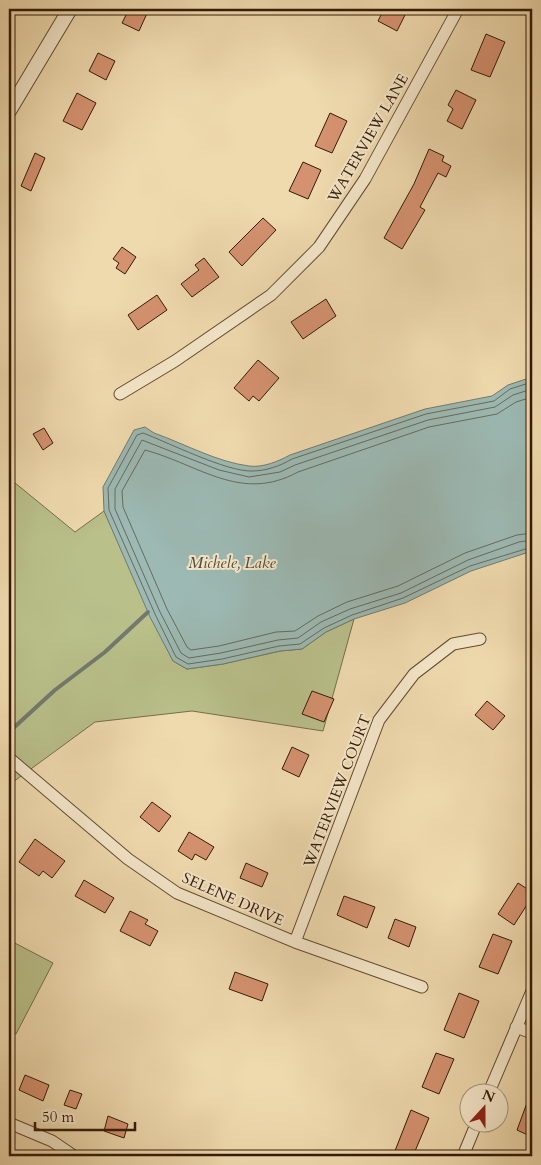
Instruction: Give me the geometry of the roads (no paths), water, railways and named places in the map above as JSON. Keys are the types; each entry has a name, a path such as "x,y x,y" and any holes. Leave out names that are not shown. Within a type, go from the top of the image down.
{"street":[{"path":"9,110 70,9"},
{"name":"WATERVIEW LANE","path":"120,394 175,361 270,295 319,247 365,179 458,9"},
{"name":"WATERVIEW COURT","path":"295,942 378,720 414,674 453,644 480,639"},
{"name":"SELENE DRIVE","path":"9,758 128,859 177,893 295,942 422,986"},
{"path":"493,1082 532,991"},
{"path":"516,1028 532,1033"},
{"path":"9,1123 52,1141 74,1156"},
{"path":"463,1156 473,1132"}],"water":[{"name":"Michele, Lake","path":"532,377 532,551 471,571 405,603 354,619 326,632 302,649 280,651 223,664 187,669 173,661 150,617 104,511 103,487 134,430 145,427 154,433 213,457 237,464 260,466 425,409 492,396 508,385"}],"waterway":[{"path":"9,732 55,690 105,652 148,612"}]}
